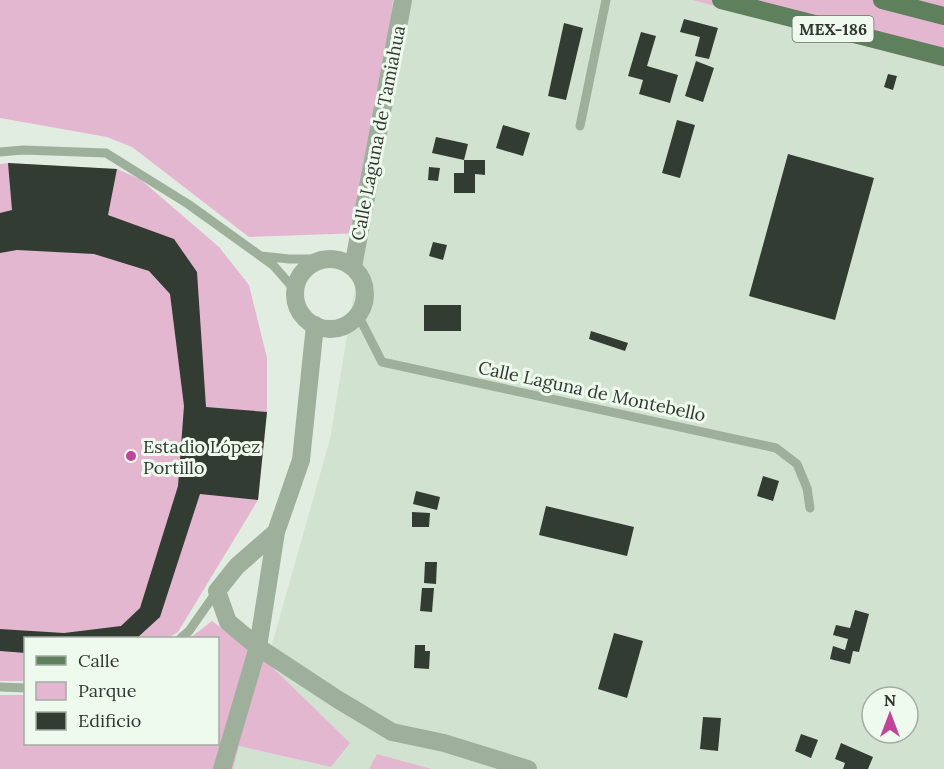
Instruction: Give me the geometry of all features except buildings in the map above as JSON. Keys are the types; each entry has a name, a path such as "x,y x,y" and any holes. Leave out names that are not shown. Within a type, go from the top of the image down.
{"main road":[{"name":"MEX-186","path":"722,0 944,57"},
{"name":"MEX-186","path":"882,0 944,16"}],"street":[{"name":"Calle Laguna de Tamiahua","path":"353,267 403,0"},
{"name":"Calle Laguna de Tamiahua","path":"326,259 335,259 353,267 360,274 364,285 364,306 358,315"},
{"path":"326,259 314,262 298,279 295,290 300,311 315,325 327,328 339,328 350,323 358,315"},
{"path":"222,769 258,647 276,532 302,460 315,325"},
{"path":"276,532 237,566 217,591 228,622 258,647 392,732 444,743 528,769"}],"lane":[{"path":"580,126 606,0"},
{"path":"0,152 23,150 106,153 188,204 273,265 295,290"},
{"path":"259,256 326,259"},
{"name":"Calle Laguna de Montebello","path":"358,315 382,362 776,448 797,464 807,488 810,508"},
{"path":"183,637 217,591"},
{"path":"0,687 24,688"}],"shaded area":[{"path":"393,0 692,0 944,67 944,769 432,769 377,754 369,769 233,769 239,746 331,767 267,662 330,439 364,233"}],"green space":[{"path":"0,0 393,0 364,233 249,237 132,147 107,137 0,118"},
{"path":"692,0 944,0 944,67"},
{"name":"Estadio López Portillo","path":"0,164 117,169 140,179 219,247 249,285 267,358 267,412 258,500 178,632 170,637 24,637 24,681 0,681"},
{"path":"212,621 267,662 350,743 331,767 239,746 233,769 0,769 0,695 24,695 24,745 219,745 219,637 191,637"},
{"path":"377,754 432,769 369,769"}],"place":[{"name":"Estadio López Portillo","path":"131,456"}]}
